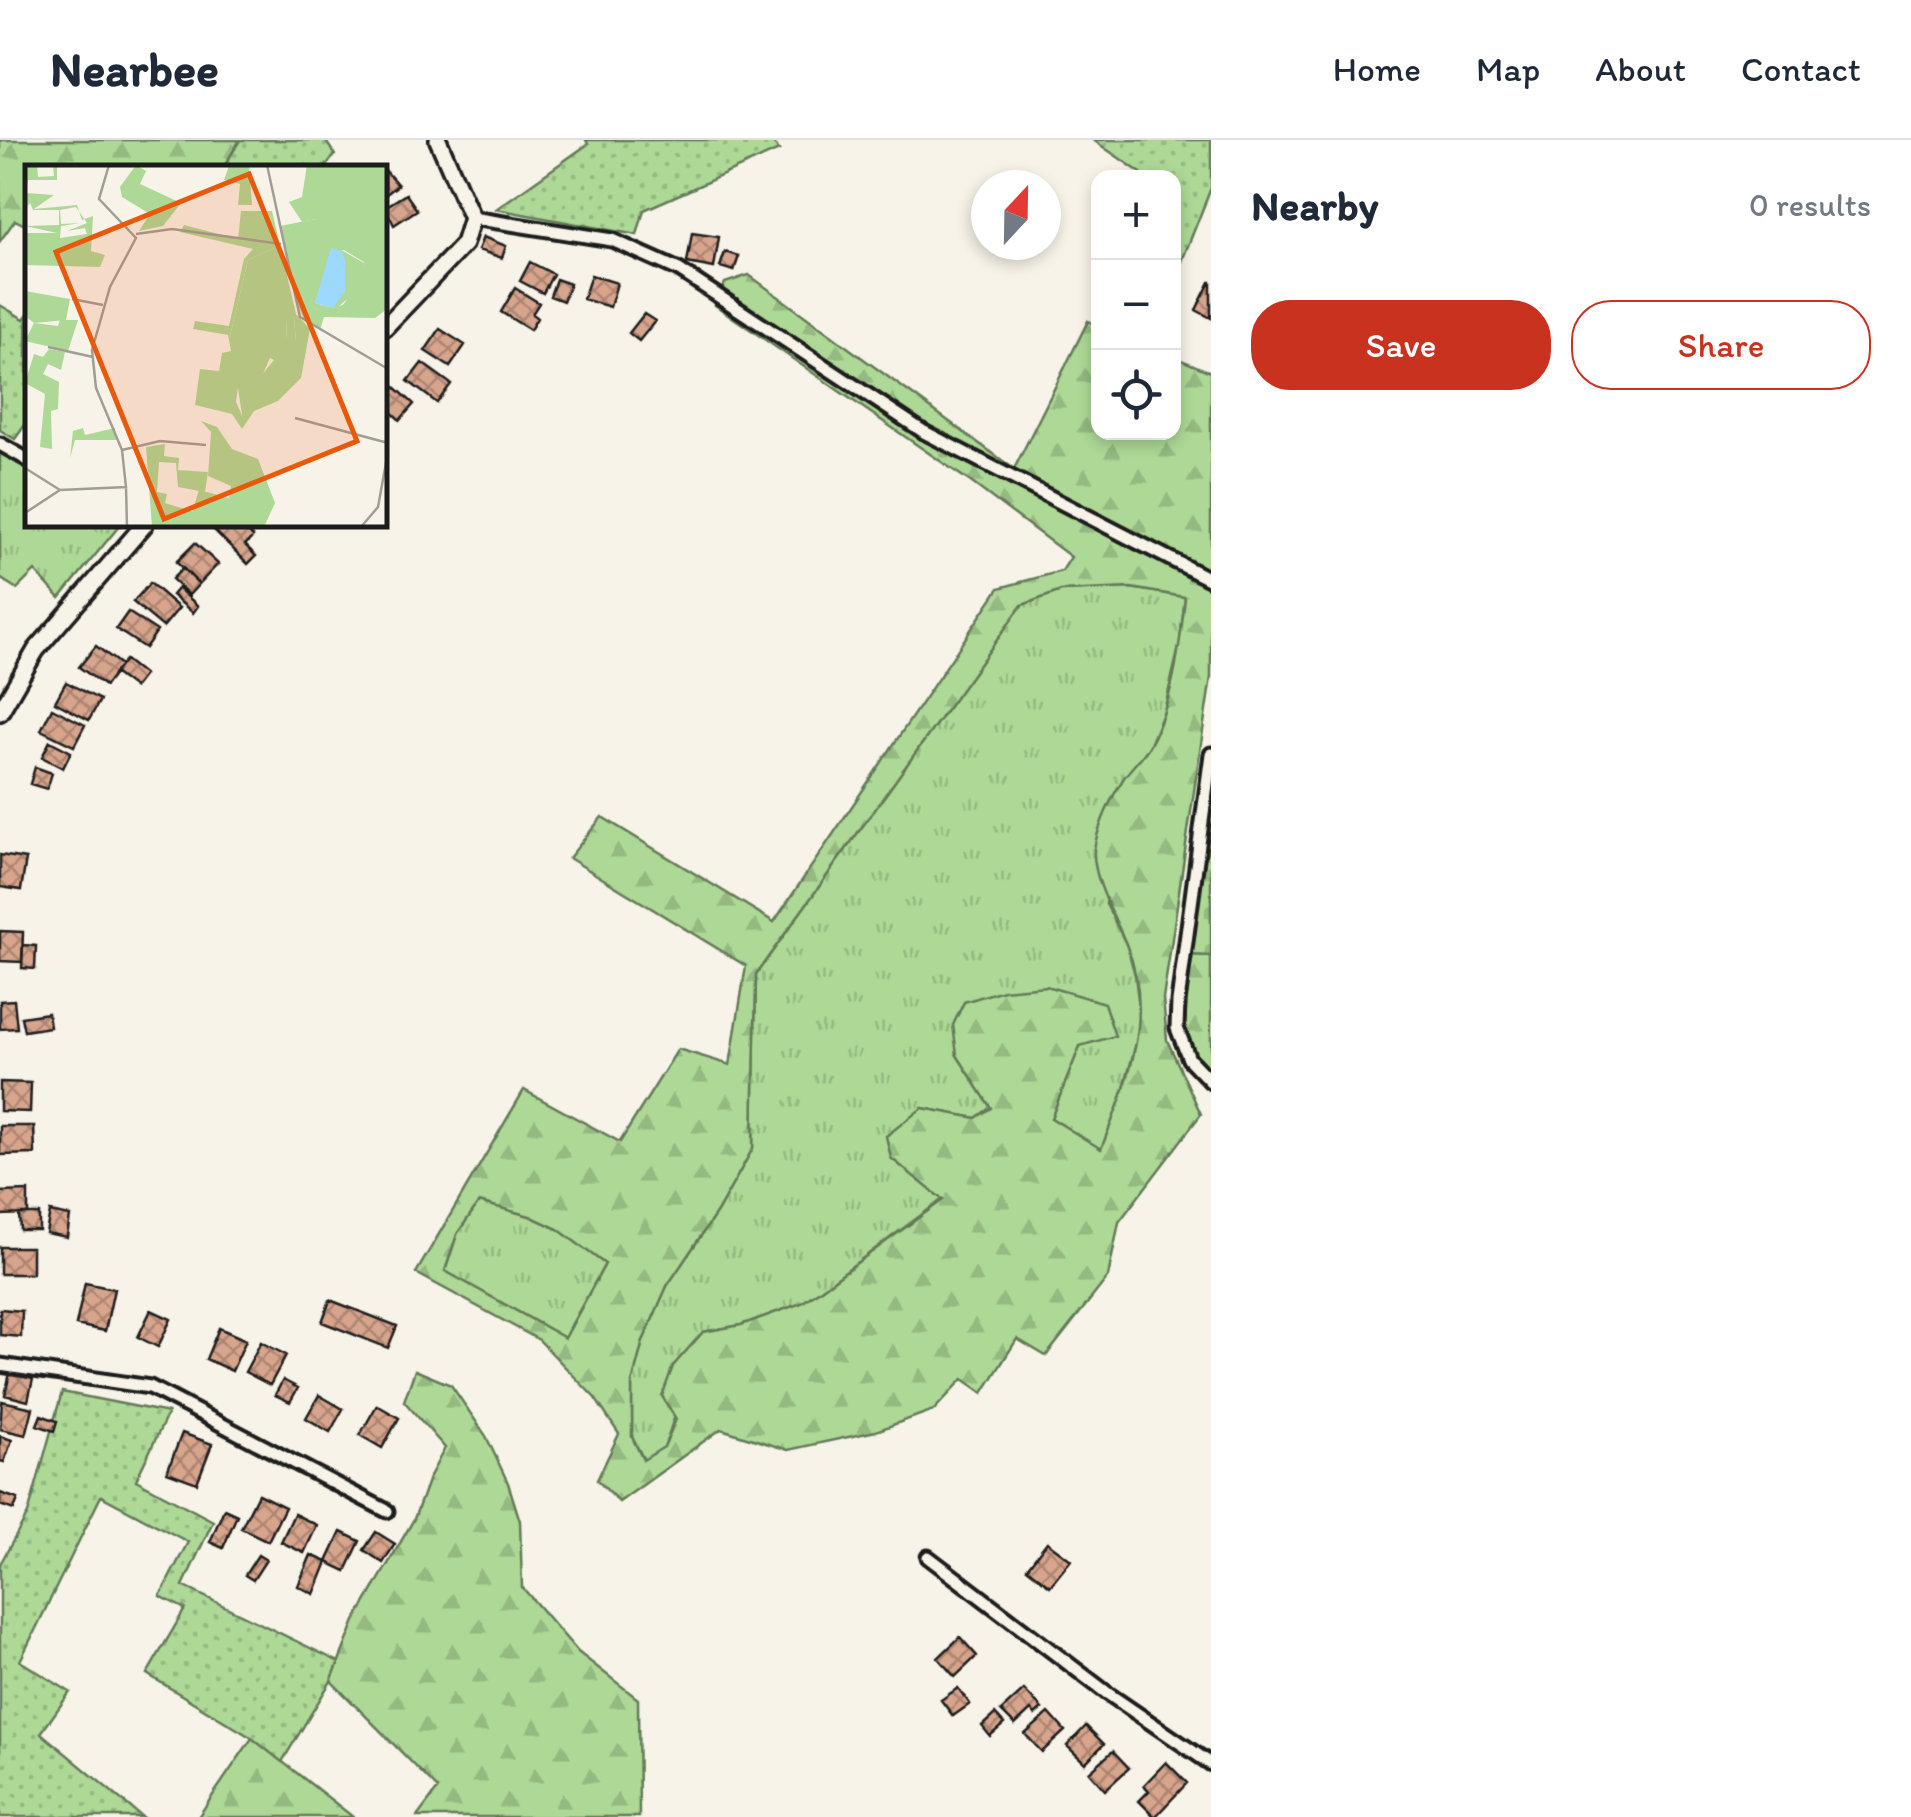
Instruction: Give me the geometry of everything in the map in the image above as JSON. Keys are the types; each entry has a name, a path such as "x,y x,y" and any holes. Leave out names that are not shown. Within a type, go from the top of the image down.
{"street":[{"path":"388,324 464,244 472,218 438,140"},
{"path":"472,218 612,240 679,270 924,432 1211,580"},
{"path":"0,444 25,458"},
{"path":"0,712 36,650 138,528"},
{"path":"1211,754 1178,1002 1178,1028 1188,1059 1211,1082"},
{"path":"0,1366 150,1387 387,1511"},
{"path":"928,1557 1107,1693 1211,1764"}],"green space":[{"path":"0,140 240,140 225,165 25,165 25,225 15,220 0,241"},
{"path":"240,140 325,140 335,155 327,165 225,165"},
{"path":"586,140 770,140 779,150 644,210 637,235 496,209 588,144"},
{"path":"1093,140 1211,140 1211,188 1181,263 1181,170 1137,170"},
{"path":"749,275 1014,469 1088,321 1091,440 1181,440 1181,360 1211,372 1211,677 1163,999 1167,1040 1201,1114 1119,1222 1108,1277 1046,1356 1017,1339 983,1393 963,1379 934,1410 876,1431 788,1450 721,1429 619,1502 597,1480 619,1434 595,1398 539,1340 416,1273 524,1090 620,1142 678,1049 730,1065 746,966 569,858 602,817 774,922 999,588 1062,571 1071,557 972,483 715,305 725,283","holes":["1131,588 1185,597 1178,654 1158,728 1114,795 1095,844 1095,868 1126,944 1139,997 1129,1074 1101,1149 1051,1118 1080,1046 1115,1036 1104,1003 1046,986 1003,990 964,1002 953,1025 957,1055 991,1108 976,1118 922,1108 886,1136 891,1158 943,1200 802,1303 741,1325 703,1332 673,1366 662,1396 676,1419 664,1447 643,1460 632,1437 632,1383 643,1341 667,1286 717,1212 753,1148 756,974 1022,605 1061,591","479,1202 530,1216 558,1229 605,1264 565,1338 445,1271 457,1234"]},
{"path":"0,305 25,318 25,425 15,439 0,430"},
{"path":"0,450 25,466 25,528 118,528 60,598 35,571 17,589 0,578"},
{"path":"1131,588 1185,597 1180,643 1164,711 1149,747 1122,781 1106,904 1127,946 1141,1024 1122,1096 1101,1150 1051,1118 1080,1046 957,1055 991,1107 976,1118 922,1108 891,1158 943,1199 802,1303 741,1325 703,1332 664,1448 644,1460 632,1437 632,1382 643,1341 667,1286 717,1212 753,1148 756,974 1022,605 1061,591"},
{"path":"1211,821 1211,956 1190,955"},
{"path":"1190,955 1211,956 1211,1071 1191,1052 1184,1034"},
{"path":"479,1202 530,1216 558,1229 605,1264 564,1338 445,1271 457,1234"},
{"path":"415,1370 451,1385 486,1436 520,1521 522,1587 578,1652 638,1699 639,1817 417,1817 438,1789 331,1681 355,1621 414,1519 445,1448 404,1401"},
{"path":"62,1392 168,1413 136,1480 213,1521 183,1586 339,1662 282,1762 252,1738 147,1674 185,1609 160,1596 188,1542 101,1496 20,1661 70,1692 41,1733 142,1817 0,1817 0,1564 28,1514"},
{"path":"252,1738 353,1817 198,1817"}],"building":[{"path":"388,173 398,185 388,193"},
{"path":"406,194 417,210 394,225 388,205"},
{"path":"692,233 719,237 714,268 687,263"},
{"path":"483,237 506,246 502,258 478,250"},
{"path":"725,252 739,256 734,271 720,267"},
{"path":"530,262 553,274 543,293 520,281"},
{"path":"591,275 617,283 610,307 583,299"},
{"path":"556,279 570,284 563,301 550,296"},
{"path":"1211,282 1211,318 1196,310"},
{"path":"515,288 539,303 532,314 537,318 530,330 501,312"},
{"path":"644,314 655,321 639,341 629,333"},
{"path":"440,329 465,345 450,367 425,351"},
{"path":"422,363 451,384 437,403 408,381"},
{"path":"394,386 414,404 400,420 388,413 388,393"},
{"path":"244,528 253,537 245,545 256,556 248,564 214,530"},
{"path":"195,543 218,564 199,584 176,562"},
{"path":"183,568 199,584 189,595 172,579"},
{"path":"150,583 179,608 163,627 133,602"},
{"path":"178,588 198,606 193,613 172,595"},
{"path":"128,612 157,631 145,648 116,629"},
{"path":"96,646 121,665 105,686 79,667"},
{"path":"125,660 144,675 134,688 114,673"},
{"path":"66,682 100,700 89,720 55,702"},
{"path":"52,708 85,725 74,746 41,730"},
{"path":"50,741 71,752 63,768 42,757"},
{"path":"35,767 52,773 47,789 30,784"},
{"path":"0,855 26,859 21,890 0,887"},
{"path":"0,931 23,932 22,962 0,961"},
{"path":"23,945 36,946 35,969 22,968"},
{"path":"14,1000 17,1028 0,1029 0,1001"},
{"path":"48,1013 50,1027 24,1031 21,1017"},
{"path":"0,1082 31,1083 30,1112 0,1111"},
{"path":"0,1126 34,1126 35,1154 0,1155"},
{"path":"28,1191 28,1214 0,1215 0,1192"},
{"path":"50,1212 70,1216 67,1237 46,1233"},
{"path":"19,1214 39,1214 39,1230 20,1230"},
{"path":"0,1247 32,1247 32,1274 0,1274"},
{"path":"85,1283 114,1289 105,1331 76,1325"},
{"path":"330,1300 397,1326 388,1348 322,1322"},
{"path":"0,1309 22,1311 21,1337 0,1335"},
{"path":"151,1310 171,1319 158,1347 138,1337"},
{"path":"219,1328 246,1340 232,1371 206,1359"},
{"path":"261,1342 286,1355 270,1385 245,1372"},
{"path":"10,1373 33,1379 28,1401 5,1395"},
{"path":"283,1380 298,1388 290,1402 275,1395"},
{"path":"319,1395 343,1409 330,1432 306,1418"},
{"path":"2,1401 33,1408 26,1435 0,1429"},
{"path":"377,1405 399,1418 382,1448 360,1435"},
{"path":"41,1415 57,1421 54,1431 37,1425"},
{"path":"182,1433 212,1444 197,1483 167,1472"},
{"path":"0,1436 12,1440 4,1462 0,1461"},
{"path":"0,1493 18,1499 14,1510 0,1505"},
{"path":"258,1494 285,1507 268,1541 241,1528"},
{"path":"224,1509 237,1515 223,1548 210,1542"},
{"path":"294,1514 317,1525 304,1553 281,1542"},
{"path":"341,1532 360,1541 346,1571 327,1562"},
{"path":"376,1532 395,1544 383,1563 364,1550"},
{"path":"1047,1542 1071,1560 1050,1586 1027,1568"},
{"path":"258,1555 266,1560 253,1580 245,1575"},
{"path":"311,1555 327,1562 314,1594 298,1586"},
{"path":"960,1637 977,1656 955,1677 938,1658"},
{"path":"958,1688 970,1704 953,1716 941,1700"},
{"path":"1024,1690 1042,1709 1035,1715 1031,1710 1015,1725 1001,1711"},
{"path":"1049,1713 1065,1731 1042,1752 1025,1734"},
{"path":"995,1714 1004,1724 990,1736 982,1726"},
{"path":"1086,1726 1104,1744 1085,1763 1067,1746"},
{"path":"1113,1751 1129,1768 1105,1790 1089,1772"},
{"path":"1166,1762 1187,1783 1155,1817 1139,1801 1149,1791 1144,1785"}]}
